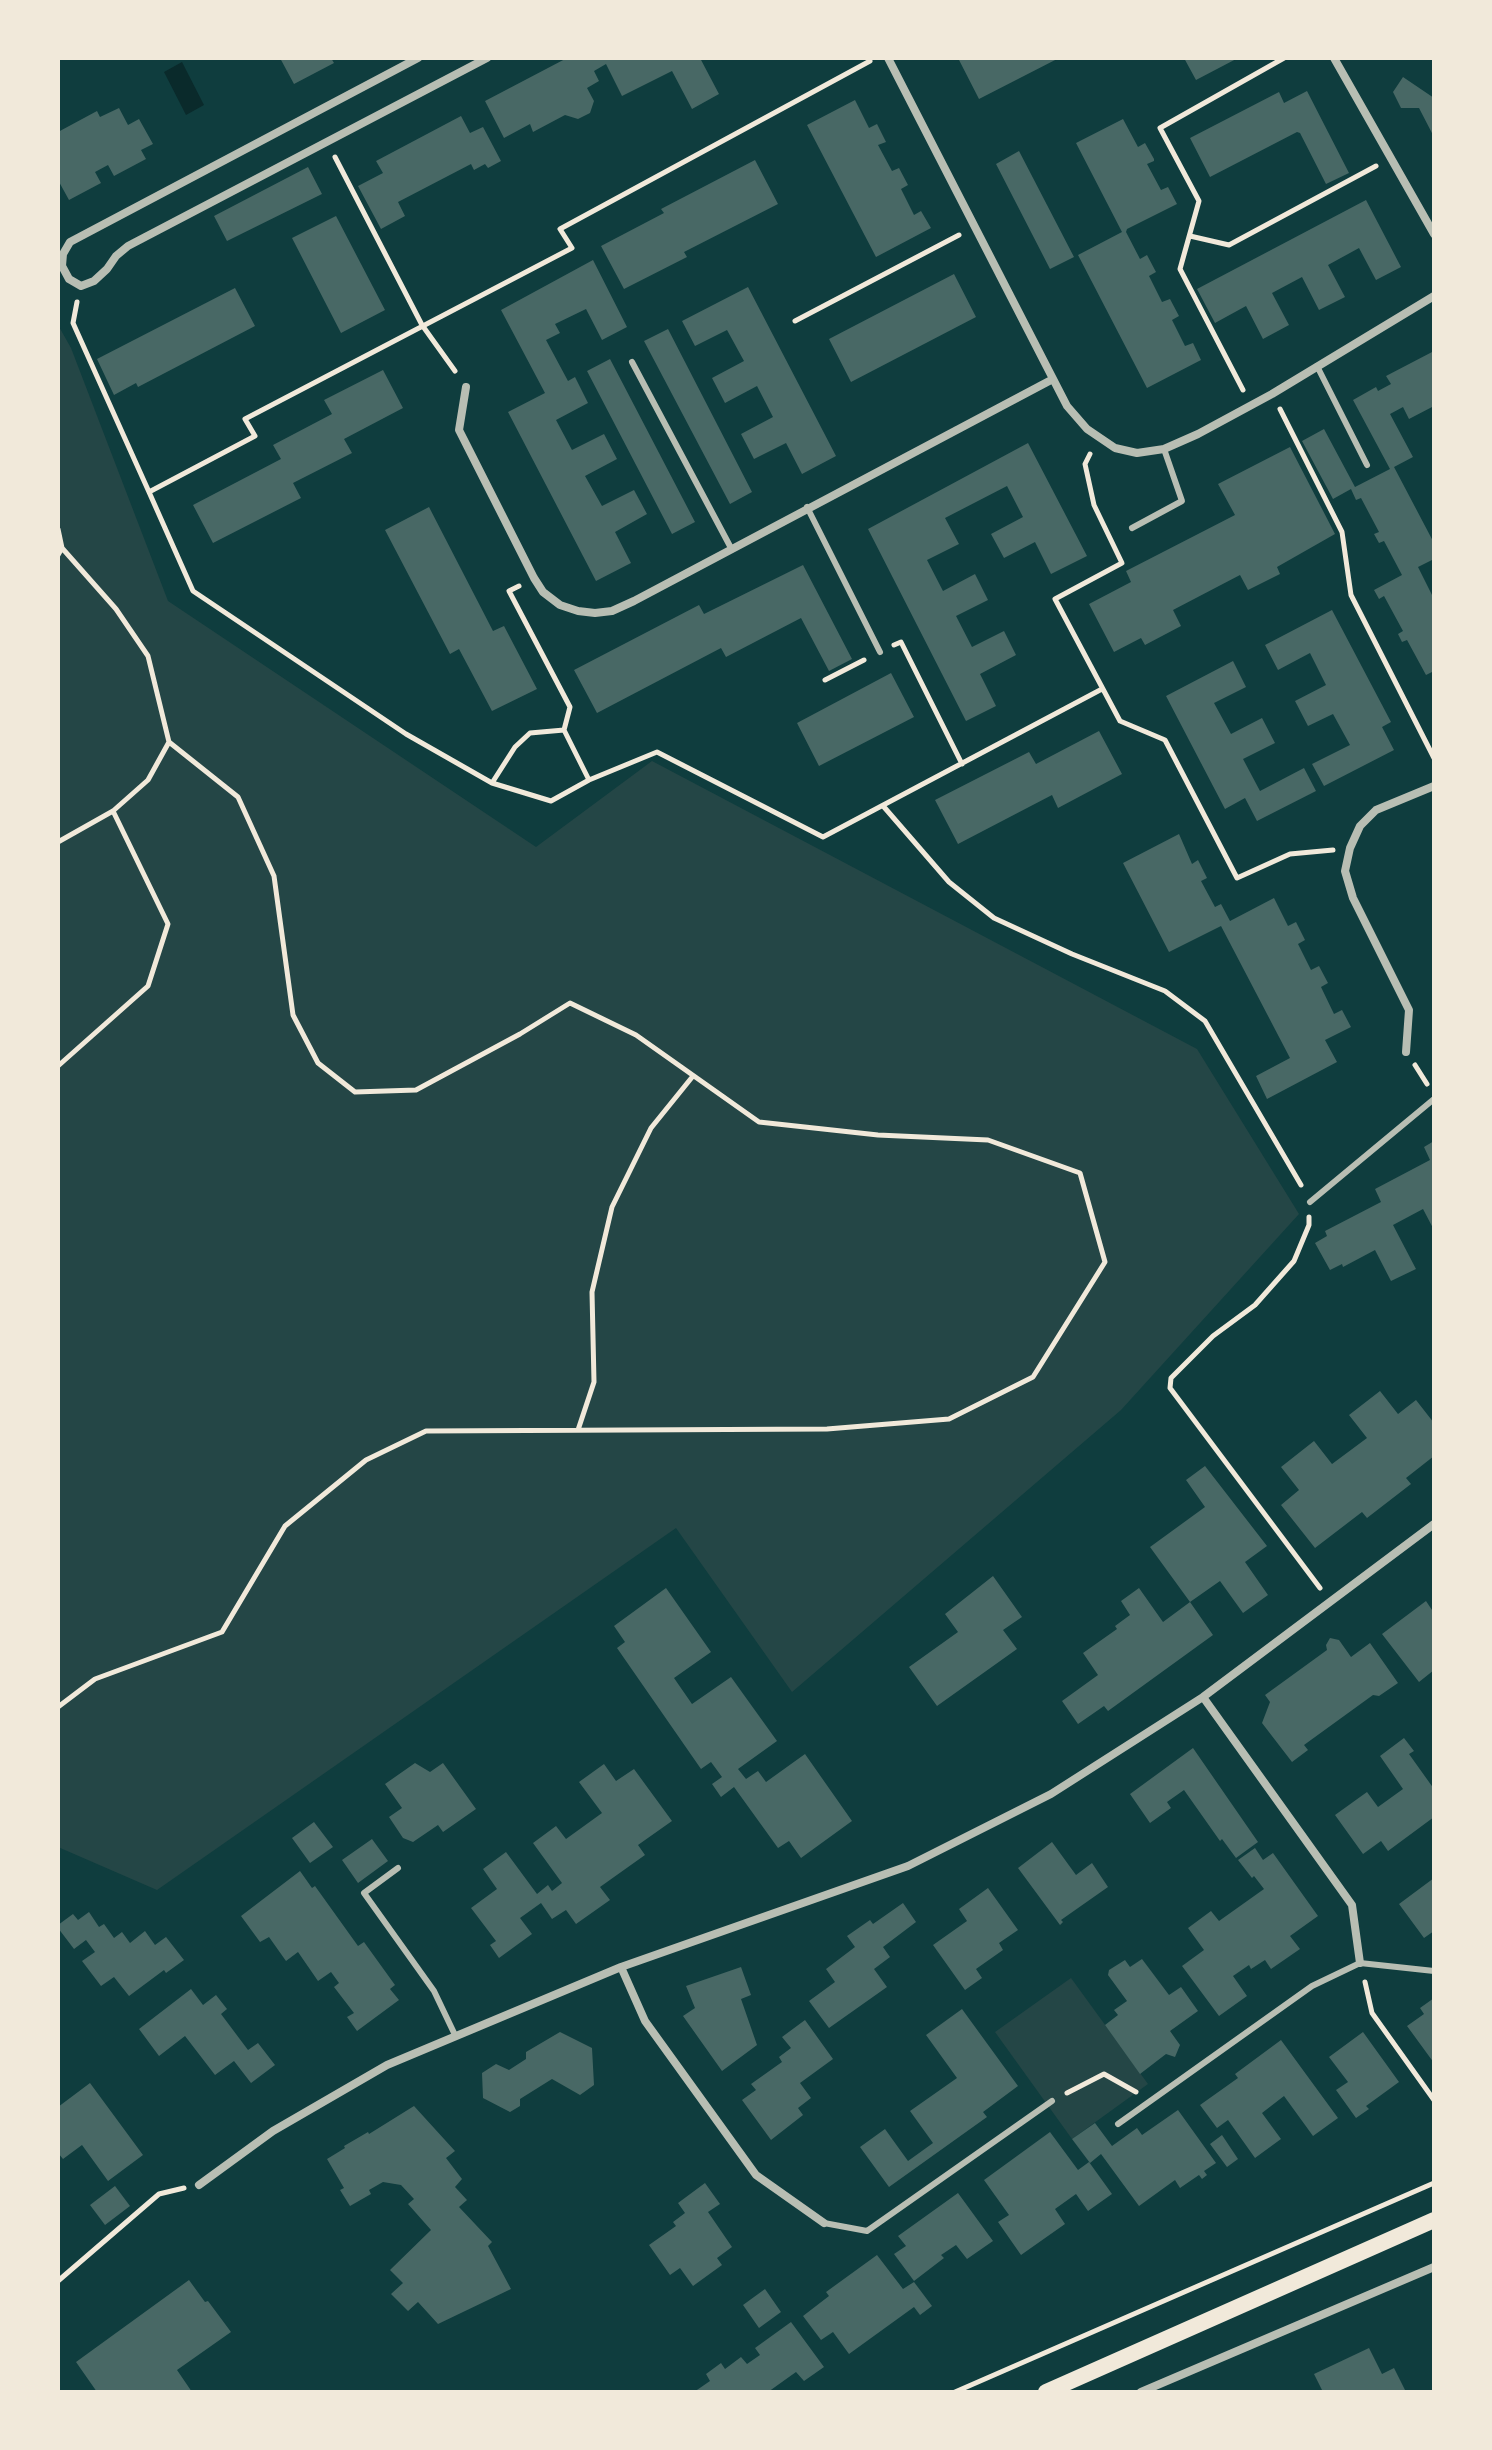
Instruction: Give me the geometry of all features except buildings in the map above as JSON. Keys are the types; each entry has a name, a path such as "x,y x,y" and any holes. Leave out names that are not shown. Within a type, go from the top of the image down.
{"main road":[{"path":"1046,2392 1434,2220"}],"street":[{"path":"58,250 418,58"},
{"path":"70,242 63,254 62,266 69,279 81,286 94,281 128,246 487,58"},
{"path":"888,58 1067,406 1087,429 1115,448 1137,453 1164,449 1198,434 1272,394 1434,296"},
{"path":"1334,58 1434,234"},
{"path":"466,387 459,430 543,592 560,605 578,611 612,611 1053,379"},
{"path":"1406,1052 1409,1010 1353,898 1345,871 1350,848 1360,826 1376,810 1434,786"},
{"path":"199,2185 273,2131 387,2065 621,1967 908,1866 1051,1794 1203,1697 1434,1524"},
{"path":"1203,1697 1352,1905 1360,1963"},
{"path":"621,1967 645,2021 756,2175 824,2223"},
{"path":"1141,2392 1434,2267"}],"lane":[{"path":"632,362 731,548"},
{"path":"1317,366 1367,465"},
{"path":"1132,528 1182,501 1164,449"},
{"path":"807,507 880,652"},
{"path":"1310,1202 1434,1097"},
{"path":"398,1868 364,1893 434,1991 455,2035"},
{"path":"1118,2124 1312,1986 1360,1963 1434,1971"},
{"path":"824,2223 867,2231 1052,2101"}],"path":[{"path":"149,492 255,436 245,419 572,248 560,229 875,58"},
{"path":"1251,405 1180,269 1199,201 1160,128 1283,58"},
{"path":"327,142 422,325 466,387"},
{"path":"1190,236 1229,245 1389,159"},
{"path":"795,321 975,227"},
{"path":"81,286 73,323 193,591 406,734 492,783 551,801 589,780 657,752 823,837 1102,689"},
{"path":"1272,394 1342,532 1351,595 1434,758"},
{"path":"1085,464 1094,505 1122,563 1055,599 1120,721 1165,740 1237,878 1290,854 1350,848"},
{"path":"58,529 62,548 116,609 148,656 169,742 238,797 274,876 293,1015 318,1063 355,1092 416,1090 570,1003 636,1035 759,1122 878,1135 988,1140 1080,1173 1105,1262 1033,1377 949,1419 827,1429 426,1431 366,1460 285,1526 222,1632 95,1679 58,1707"},
{"path":"58,555 62,548"},
{"path":"534,578 509,591 570,707 564,730 589,780"},
{"path":"825,680 901,642 962,764"},
{"path":"492,783 515,747 530,733 564,730"},
{"path":"58,842 113,811 148,780 169,742"},
{"path":"884,807 949,882 994,918 1072,954 1165,991 1205,1021 1282,1149 1310,1202 1309,1225 1294,1261 1255,1305 1213,1336 1171,1378 1170,1388 1307,1573"},
{"path":"58,1066 148,986 168,924 113,811"},
{"path":"1406,1052 1434,1097"},
{"path":"578,1430 594,1382 592,1292 612,1207 651,1128 693,1076"},
{"path":"1360,1963 1372,2013 1434,2100"},
{"path":"1052,2101 1104,2074 1149,2101"},
{"path":"955,2392 1434,2183"},
{"path":"58,2281 159,2194 199,2185"}],"shaded area":[{"path":"182,62 204,105 186,115 164,72"},
{"path":"58,325 71,348 168,601 536,847 652,761 1197,1049 1299,1214 1121,1410 792,1692 676,1528 157,1890 58,1847"},
{"path":"1071,1978 1148,2084 1072,2139 995,2032"}]}
